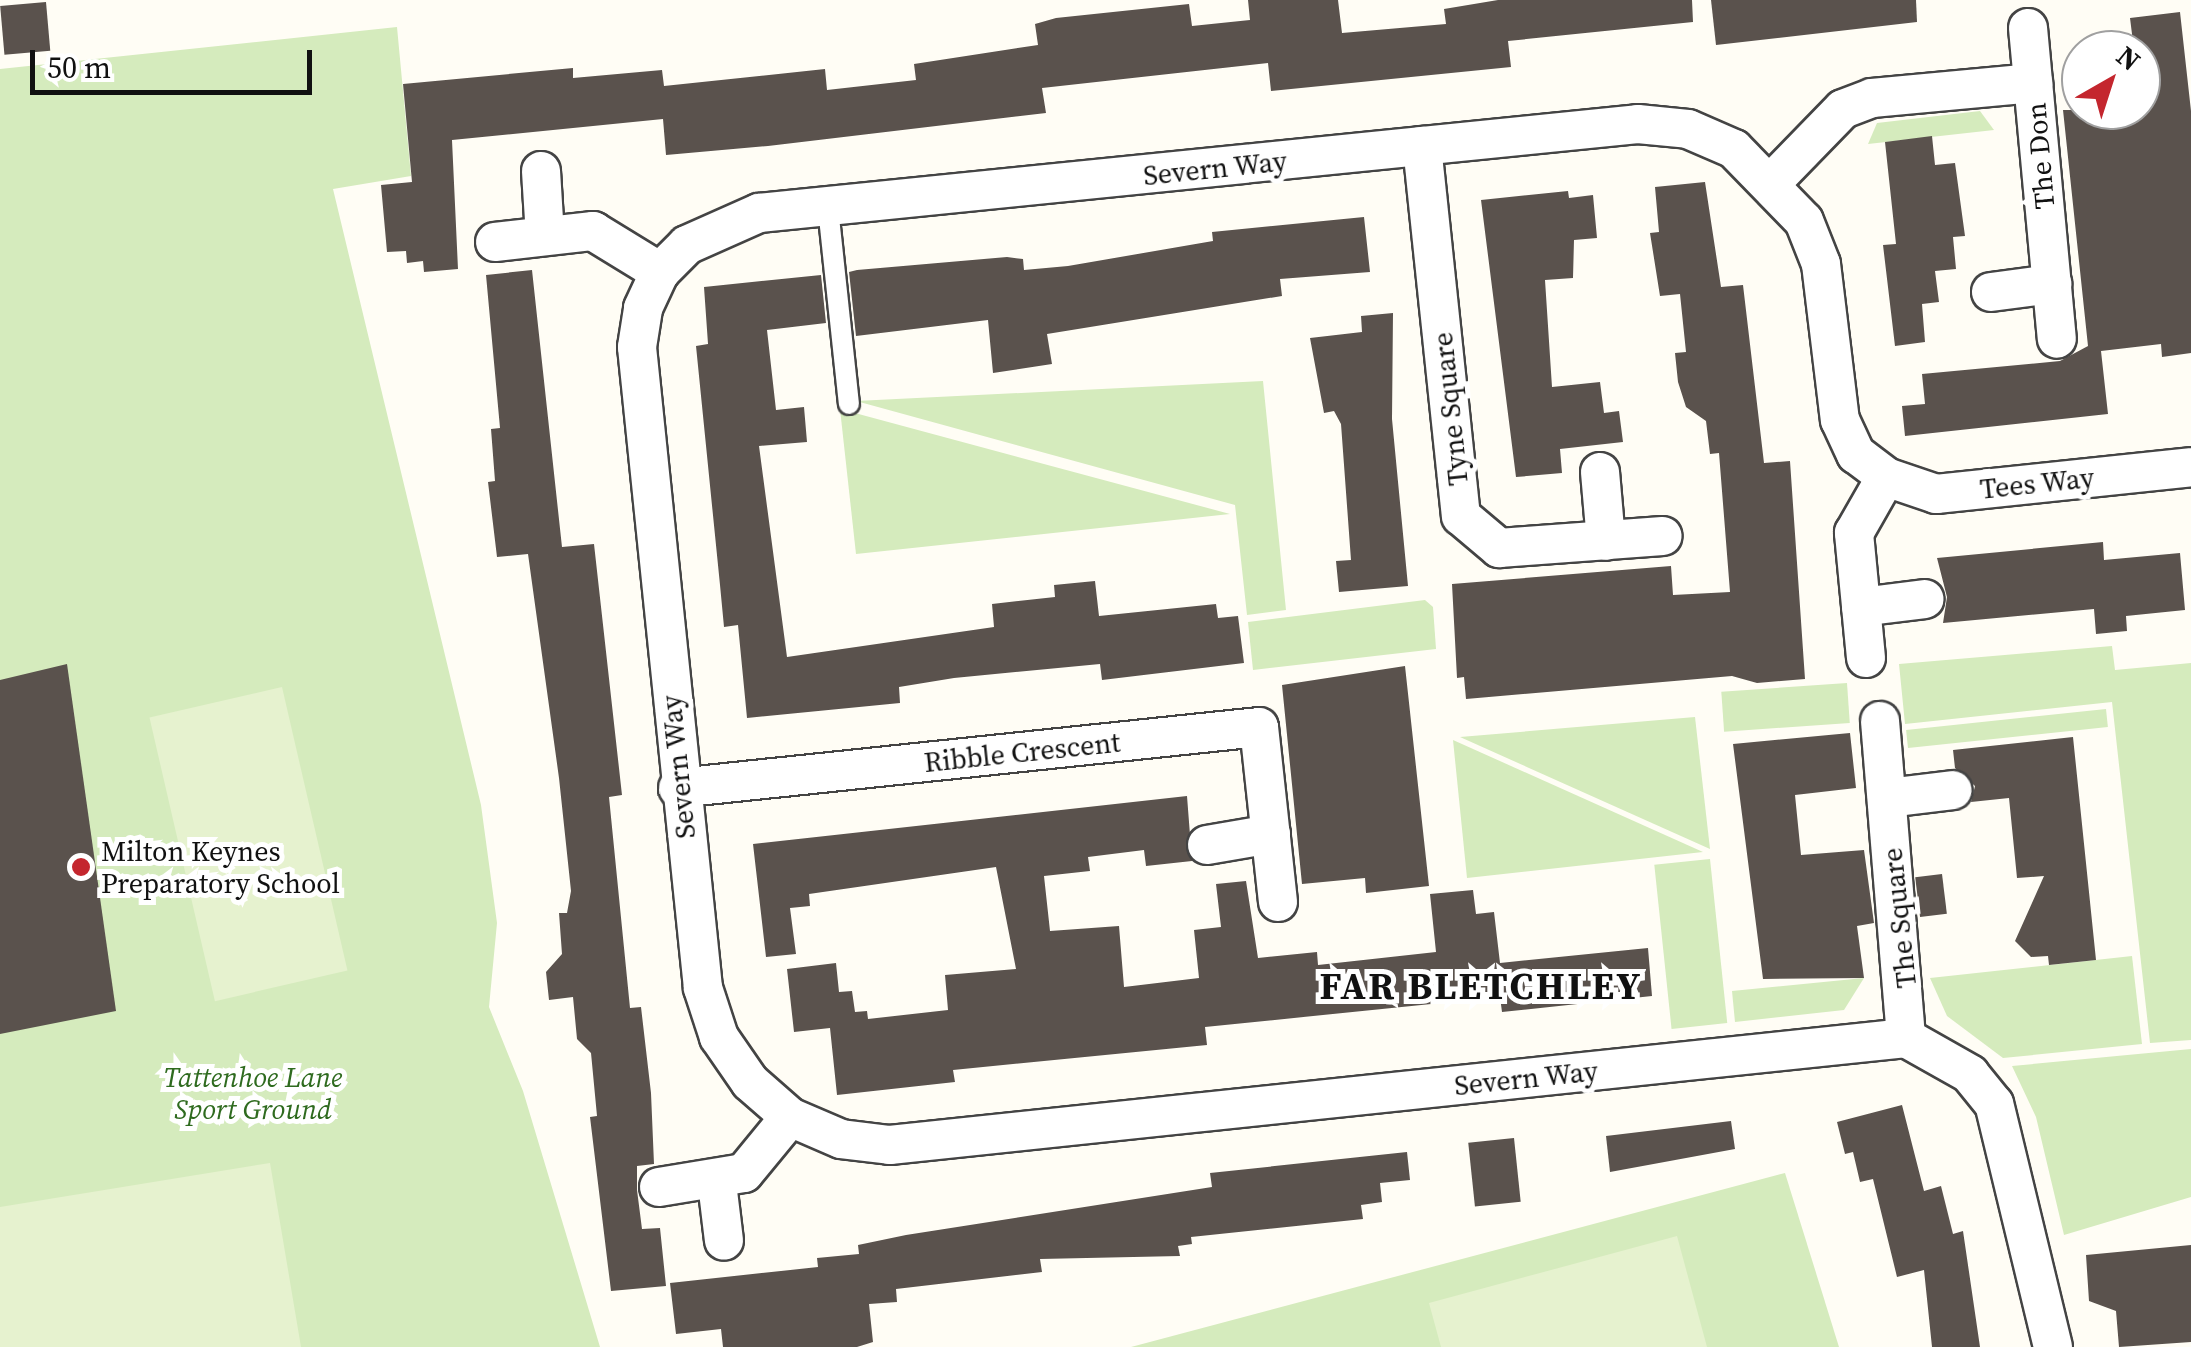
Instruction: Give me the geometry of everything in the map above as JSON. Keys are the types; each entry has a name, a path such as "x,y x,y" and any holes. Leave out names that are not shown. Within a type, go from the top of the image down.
{"street":[{"name":"The Don","path":"2028,28 2057,339"},
{"path":"1773,181 1842,110 1872,98 2033,83"},
{"name":"Severn Way","path":"1886,477 1856,454 1840,420 1821,264 1804,221 1773,181 1734,150 1671,127 1422,146 828,208 722,224 660,272 637,347 678,788 704,988 719,1037 750,1082 790,1117 842,1139 890,1145 1906,1038"},
{"name":"Tyne Square","path":"1422,146 1461,516 1498,548 1663,536"},
{"path":"541,171 545,236"},
{"path":"495,242 593,231 660,272"},
{"path":"1991,292 2052,284"},
{"name":"Tees Way","path":"1886,477 1936,494 2191,467"},
{"path":"1600,472 1606,541"},
{"path":"1866,658 1854,533 1886,477"},
{"path":"1862,606 1925,599"},
{"name":"The Square","path":"1880,721 1906,1038"},
{"name":"Ribble Crescent","path":"678,788 1259,727 1278,902"},
{"path":"1887,798 1953,790"},
{"path":"1207,845 1271,834"},
{"path":"1906,1038 1970,1074 1994,1104 2053,1347"},
{"path":"659,1187 717,1183 744,1173 790,1117"},
{"path":"717,1183 724,1241"}],"lane":[{"path":"828,208 849,404"}],"green space":[{"name":"Tattenhoe Lane Sport Ground","path":"397,27 411,176 333,189 481,805 497,923 489,1007 523,1091 600,1347 0,1347 0,69"},
{"path":"1980,111 1994,130 1868,144 1877,123"},
{"path":"1263,381 1286,610 1247,615 1235,505 856,401"},
{"path":"840,409 1230,514 856,554"},
{"path":"1425,600 1433,607 1436,649 1253,670 1248,622"},
{"path":"2112,646 2115,670 2191,663 2191,1040 2150,1043 2112,702 1905,724 1899,664"},
{"path":"1847,683 1850,723 1724,732 1721,692"},
{"path":"282,687 347,971 215,1001 149,718"},
{"path":"2106,709 2108,727 1908,748 1906,730"},
{"path":"1695,717 1710,849 1460,737"},
{"path":"1453,740 1703,852 1467,878"},
{"path":"1710,859 1727,1023 1672,1029 1654,865"},
{"path":"2132,956 2142,1044 2003,1058 1947,1016 1930,978"},
{"path":"1864,978 1844,1010 1735,1022 1732,991"},
{"path":"2191,1049 2191,1197 2064,1235 2036,1117 2012,1066"},
{"path":"270,1163 301,1347 0,1347 0,1207"},
{"path":"1785,1173 1839,1347 1131,1347"},
{"path":"1677,1236 1707,1347 1441,1347 1429,1303"}],"building":[{"path":"1248,0 1338,0 1342,33 1446,24 1444,9 1498,0 1692,0 1693,22 1508,41 1511,67 1271,91 1268,63 1042,88 1046,113 768,146 666,155 663,119 452,140 458,269 424,272 423,261 407,263 406,251 387,252 381,185 412,182 403,84 573,68 573,78 662,70 664,86 825,69 827,90 916,80 914,64 1038,45 1035,24 1056,18 1189,4 1192,26 1250,20"},
{"path":"1711,0 1916,0 1917,22 1716,45"},
{"path":"46,2 50,51 4,55 0,6"},
{"path":"2180,12 2191,111 2191,353 2162,357 2161,344 2101,351 2108,414 1905,436 1902,406 1925,404 1922,374 2060,361 2088,346 2065,130 2161,130 2161,30 2132,30 2130,18"},
{"path":"1932,136 1935,165 1955,163 1965,236 1953,237 1956,269 1935,271 1939,302 1922,304 1925,342 1895,346 1883,245 1896,244 1885,142"},
{"path":"1705,182 1721,287 1743,285 1764,463 1790,461 1805,679 1757,683 1732,676 1466,699 1464,677 1457,678 1452,584 1671,566 1673,595 1730,592 1719,453 1710,454 1706,421 1686,407 1678,382 1675,353 1686,352 1680,294 1660,296 1650,233 1659,232 1655,187"},
{"path":"1568,191 1569,198 1593,195 1597,238 1574,240 1573,278 1545,280 1552,387 1600,382 1604,413 1619,411 1623,442 1560,449 1562,473 1516,477 1481,200"},
{"path":"1364,217 1370,272 1280,279 1282,296 1047,334 1052,364 993,373 988,320 856,336 849,272 857,270 1007,257 1023,259 1024,270 1068,266 1213,241 1212,232"},
{"path":"532,270 562,547 594,544 622,795 609,797 630,1008 641,1007 651,1093 654,1164 637,1166 637,1190 642,1229 660,1228 666,1286 611,1291 590,1117 597,1116 591,1053 577,1039 573,997 549,1000 546,972 562,954 559,913 567,913 571,891 559,778 528,554 497,557 488,482 495,481 491,429 500,428 486,275"},
{"path":"821,275 826,323 767,330 776,410 804,407 807,442 759,446 787,657 994,627 992,604 1055,597 1054,585 1095,581 1099,616 1216,604 1218,618 1238,616 1244,663 1102,680 1100,664 954,678 899,687 900,703 747,718 738,625 724,627 696,346 708,344 704,287"},
{"path":"1393,313 1392,419 1408,586 1339,592 1336,561 1351,560 1341,424 1334,411 1324,413 1310,338 1362,332 1361,316"},
{"path":"2103,542 2104,560 2180,553 2185,610 2126,616 2127,631 2096,634 2094,609 1943,623 1947,597 1937,558"},
{"path":"67,664 116,1011 0,1034 0,680"},
{"path":"1405,666 1429,886 1366,893 1365,878 1302,884 1282,685"},
{"path":"1850,733 1856,788 1795,795 1801,855 1864,850 1874,923 1857,926 1864,978 1763,979 1733,744"},
{"path":"2073,737 2096,960 2049,965 2048,956 2031,957 2015,941 2044,876 2017,878 2009,798 1971,802 1975,786 1955,768 1953,750"},
{"path":"1187,796 1192,861 1146,866 1144,850 1088,857 1090,871 1044,876 1050,931 1119,926 1124,987 1199,978 1194,930 1221,927 1216,884 1246,881 1258,958 1317,952 1318,965 1436,952 1430,894 1473,890 1476,914 1494,912 1500,963 1648,948 1652,996 1502,1012 1500,997 1205,1027 1207,1045 953,1070 955,1082 837,1095 830,1028 794,1032 787,969 836,963 839,992 852,991 855,1012 867,1011 868,1019 948,1010 945,975 1016,969 996,867 809,894 810,906 790,908 796,954 766,957 753,844"},
{"path":"1942,874 1947,914 1920,917 1915,877"},
{"path":"1902,1105 1924,1191 1941,1186 1953,1234 1963,1231 1980,1347 1932,1347 1924,1270 1897,1277 1873,1179 1860,1182 1853,1152 1845,1154 1837,1122"},
{"path":"1731,1121 1735,1149 1610,1172 1606,1136"},
{"path":"1514,1138 1521,1202 1475,1206 1468,1143"},
{"path":"1407,1152 1410,1180 1380,1183 1382,1202 1361,1205 1363,1219 1191,1237 1192,1244 1178,1246 1180,1256 1040,1259 1042,1272 896,1289 897,1302 869,1304 873,1342 857,1347 723,1347 721,1329 676,1334 670,1283 818,1267 817,1258 859,1254 858,1245 906,1235 1212,1187 1210,1173"},
{"path":"2191,1245 2191,1342 2119,1347 2116,1311 2089,1301 2086,1255"}],"place":[{"name":"Milton Keynes Preparatory School","path":"81,867"}],"district":[{"name":"FAR BLETCHLEY","path":"1481,987"}]}
